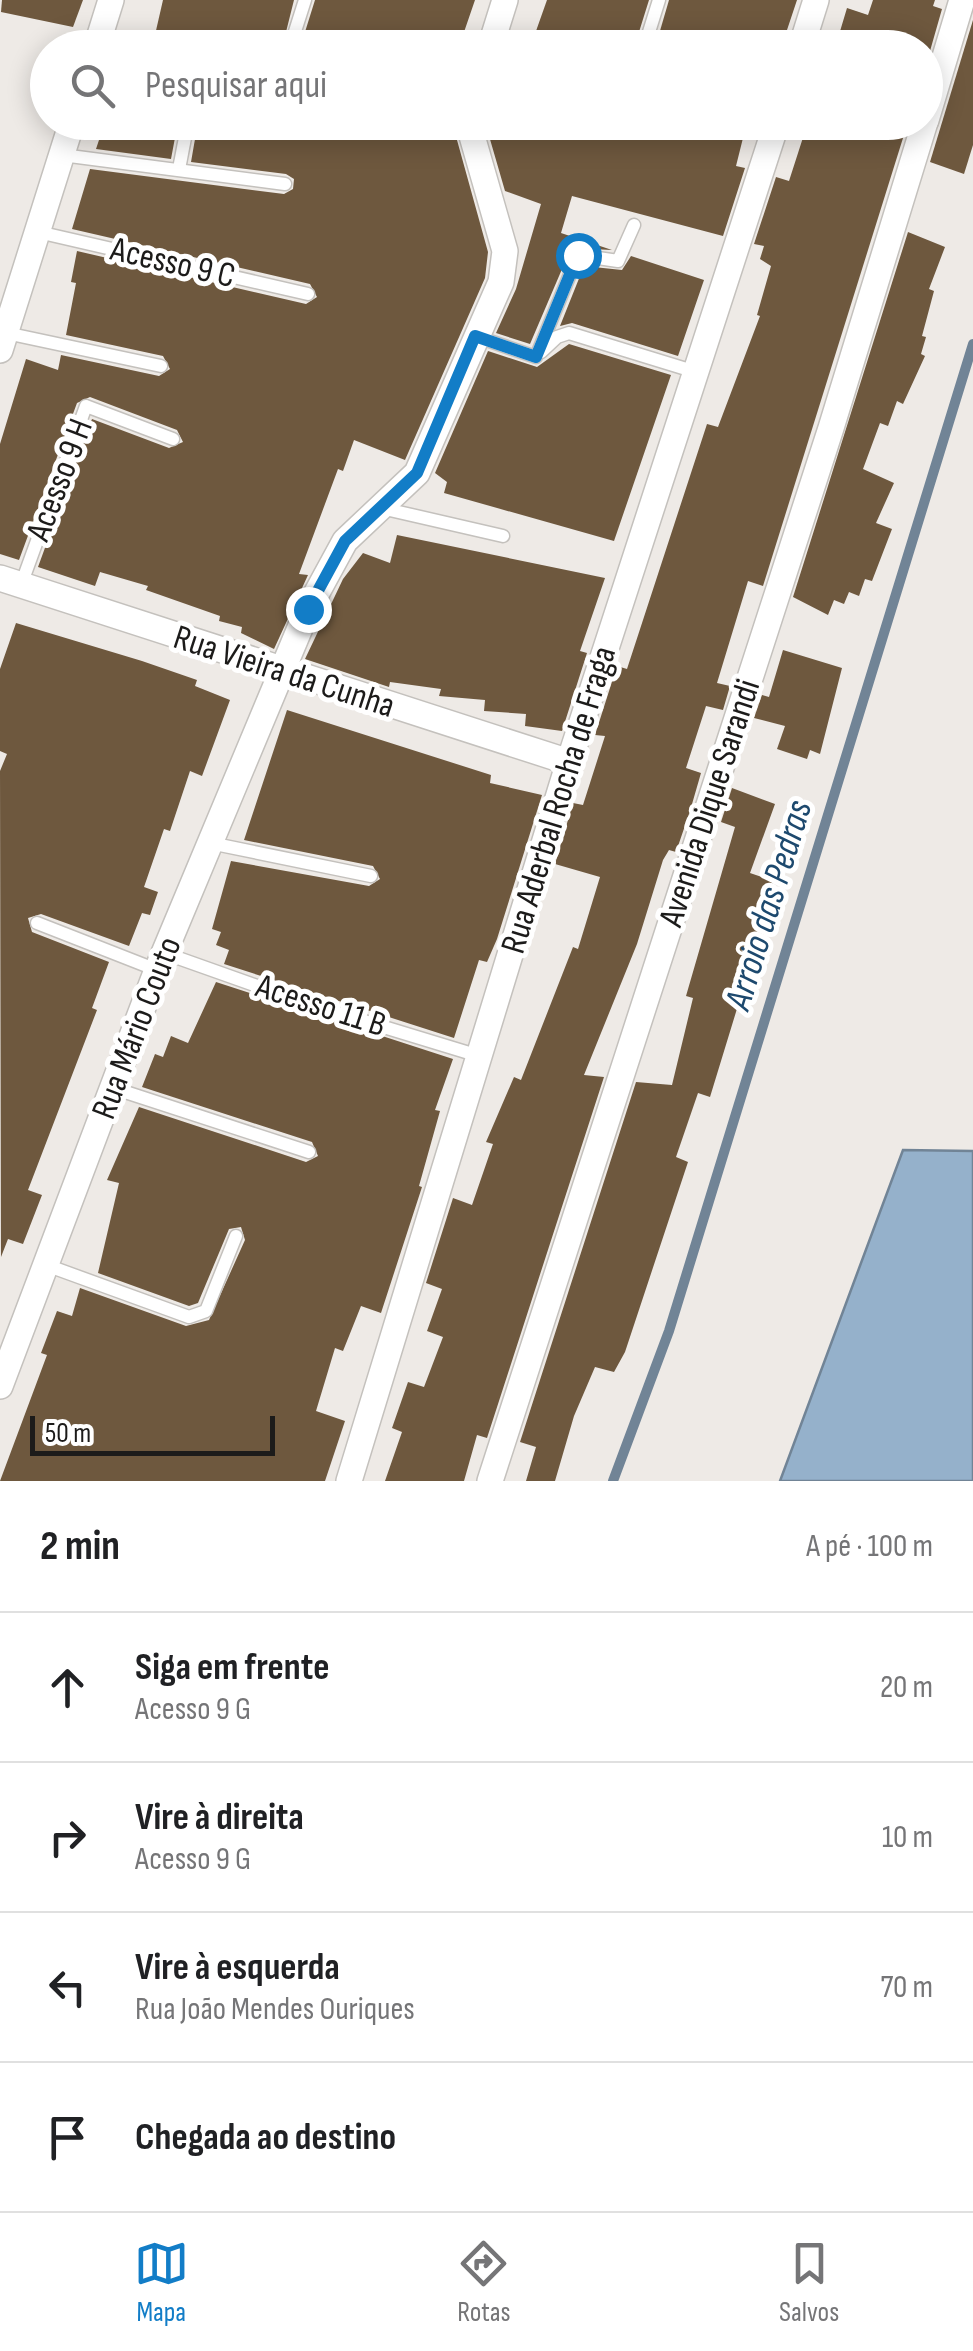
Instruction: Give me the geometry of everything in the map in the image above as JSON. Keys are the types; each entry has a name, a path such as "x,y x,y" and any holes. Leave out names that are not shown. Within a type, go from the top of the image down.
{"street":[{"path":"102,30 111,0"},
{"path":"496,30 505,0"},
{"path":"807,30 816,0"},
{"name":"Avenida Dique Sarandi","path":"943,62 962,0"},
{"path":"3,342 67,140"},
{"name":"Rua Mário Couto","path":"0,1386 160,961 280,672 345,541 417,473 501,282 504,251 473,140"},
{"name":"Rua Aderbal Rocha de Fraga","path":"349,1481 569,762 771,140"},
{"name":"Avenida Dique Sarandi","path":"490,1481 819,465 919,140"},
{"name":"Rua Vieira da Cunha","path":"10,582 569,762"}],"lane":[{"path":"296,30 306,0"},
{"path":"650,30 659,0"},
{"path":"179,169 185,140"},
{"path":"62,155 285,184"},
{"path":"536,357 578,255 618,261 634,225"},
{"name":"Acesso 9 C","path":"38,232 308,294"},
{"path":"536,357 557,337 570,334 696,372"},
{"path":"475,336 536,357"},
{"path":"3,342 161,366"},
{"name":"Acesso 9 H","path":"10,582 86,406 174,439"},
{"path":"381,508 502,536"},
{"path":"210,843 371,876"},
{"name":"Acesso 11 B","path":"37,923 479,1056"},
{"path":"114,1088 309,1152"},
{"path":"46,1265 190,1317 206,1311 236,1236"}],"water":[{"path":"903,1150 973,1151 973,1481 780,1481"}],"building":[{"path":"2,0 83,0 73,27 1,12"},
{"path":"163,0 294,0 286,30 156,30"},
{"path":"315,0 475,0 465,30 306,30"},
{"path":"547,0 649,0 640,30 536,30"},
{"path":"669,0 797,0 787,30 660,30"},
{"path":"873,0 935,0 933,6 942,9 936,30 840,30 847,8 868,15"},
{"path":"973,20 973,145 964,174 930,162 937,140 943,140 943,119"},
{"path":"99,140 175,140 171,159 96,149"},
{"path":"195,140 457,140 488,252 485,278 405,460 354,440 343,471 338,469 299,574 308,575 274,649 241,633 242,627 219,621 220,616 146,590 148,586 100,572 95,586 38,567 92,419 169,448 183,442 177,430 90,397 77,403 19,560 0,554 0,444 26,359 58,370 61,355 159,376 170,369 163,356 66,335 76,283 71,282 77,251 306,304 317,297 310,284 72,229 90,169 284,194 293,189 294,179 286,174 191,162"},
{"path":"490,140 742,140 736,166 745,168 723,236 572,196 561,233 612,250 571,248 530,344 496,333 516,289 541,204 505,191"},
{"path":"802,140 902,140 763,586 748,581 717,683 730,686 723,710 706,706 686,768 701,773 690,811 676,852 669,850 663,860 637,944 584,1075 604,1077 487,1438 477,1435 464,1481 385,1481 402,1432 392,1428 408,1382 424,1387 443,1337 427,1331 442,1289 426,1283 453,1198 472,1205 493,1144 486,1142 514,1077 521,1080 573,947 578,949 600,877 555,864 573,803 583,805 605,736 595,735 617,666 627,669 707,424 718,427 760,316 757,315 771,266 760,259 764,246 754,244 776,177 789,181"},
{"path":"908,232 945,247 929,289 934,291 922,336 926,337 921,354 925,356 903,404 897,401 888,426 880,423 863,469 894,483 876,523 892,529 872,581 865,579 859,596 849,592 844,604 834,600 828,615 793,597"},
{"path":"631,256 704,280 678,356 572,323 560,326 584,266 622,270"},
{"path":"569,344 671,375 614,541 444,493 447,482 435,473 488,351 537,367"},
{"path":"397,535 605,578 580,651 587,653 562,731 525,726 526,714 484,711 485,700 439,696 441,689 390,682 389,687 305,659 343,579 363,553 390,563"},
{"path":"16,623 197,680 195,686 230,700 202,776 190,771 170,831 164,829 144,887 158,892 150,915 142,913 129,946 41,914 28,918 32,932 109,962 92,1008 97,1010 28,1190 42,1195 23,1244 8,1239 1,1257 0,771 7,754 0,751 0,669"},
{"path":"783,650 842,668 820,754 810,750 807,759 777,749 785,726 754,718 762,695 769,697"},
{"path":"287,710 491,775 490,783 542,795 497,939 487,962 479,960 454,1038 224,964 229,950 216,945 221,932 212,929 231,861 369,886 380,879 373,866 244,840"},
{"path":"732,788 775,804 750,873 773,881 763,918 772,920 747,976 710,1097 698,1093 676,1157 688,1162 625,1352 614,1372 595,1367 574,1416 555,1481 526,1481 536,1447 520,1442 636,1082 672,1085 693,998 686,996 735,827 721,822"},
{"path":"216,982 453,1059 435,1110 440,1111 419,1186 422,1187 381,1313 361,1306 343,1351 335,1348 316,1411 345,1421 325,1481 0,1481 47,1355 41,1353 57,1311 72,1316 80,1288 186,1326 209,1320 245,1240 241,1227 229,1229 198,1303 189,1306 98,1273 119,1183 107,1180 139,1107 306,1162 318,1156 312,1142 142,1087 155,1054 163,1057 171,1036 188,1043"}],"waterway":[{"name":"Arroio das Pedras","path":"613,1481 669,1331 973,344"}],"route":[{"path":"308,609 345,541 417,473 475,336 536,357 578,255"}]}
